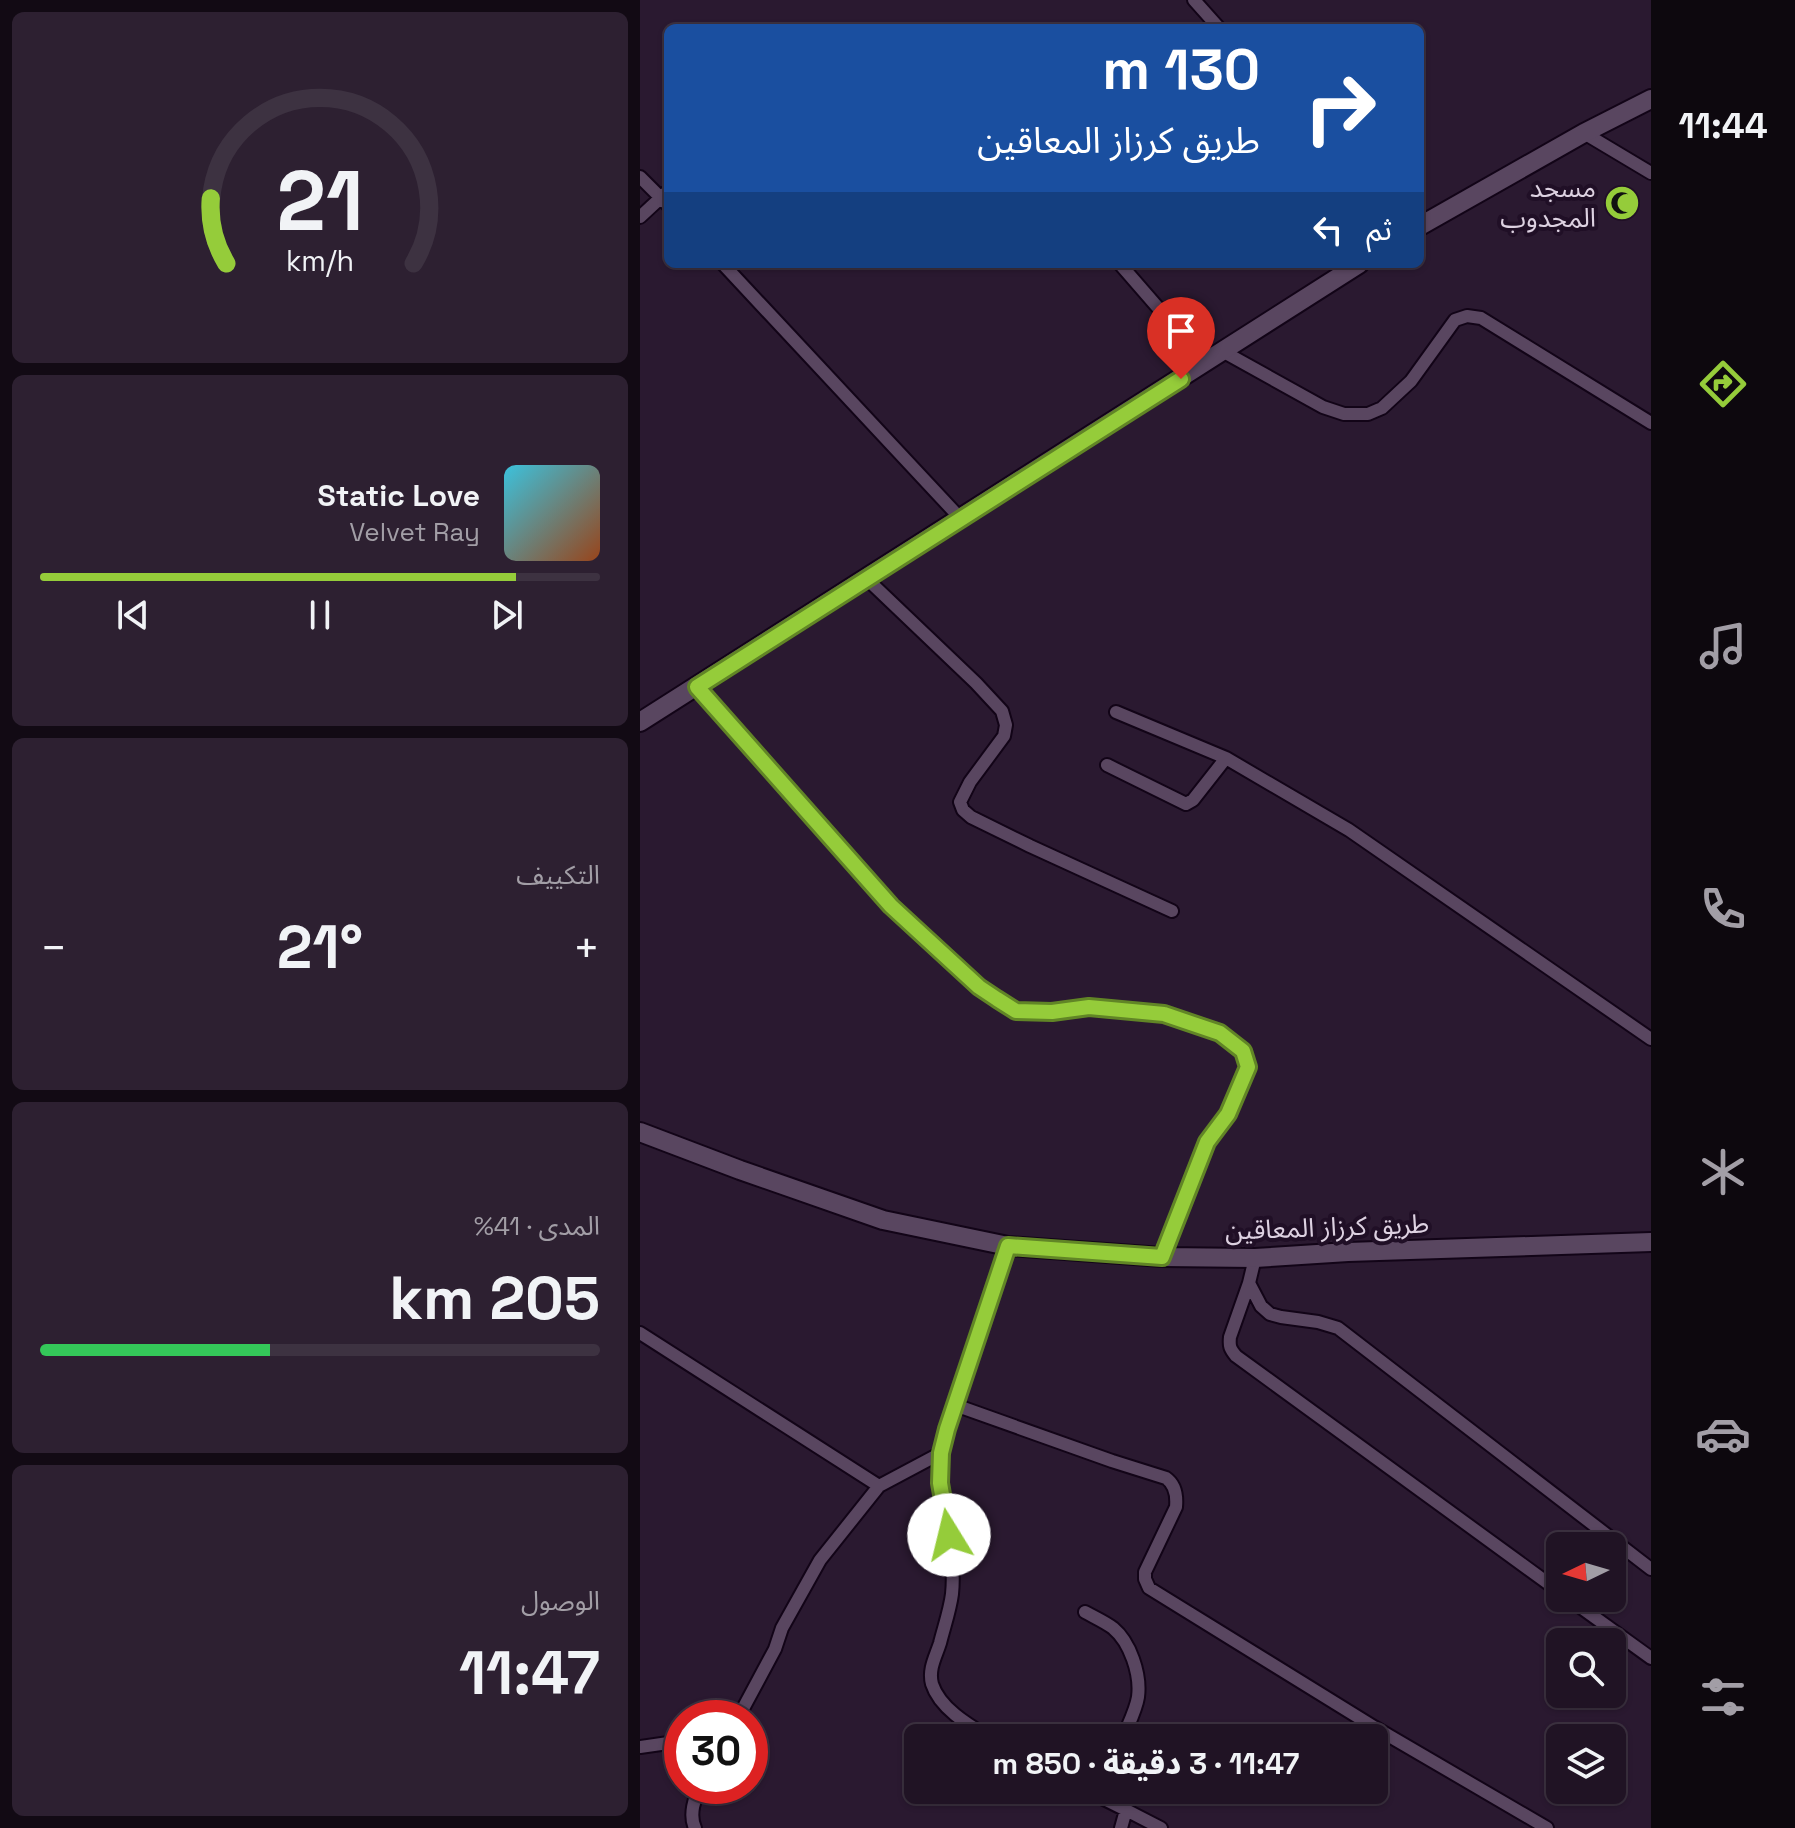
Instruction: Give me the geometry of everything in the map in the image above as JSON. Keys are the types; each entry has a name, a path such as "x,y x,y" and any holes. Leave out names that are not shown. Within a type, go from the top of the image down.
{"street":[{"path":"1194,0 1215,24"},
{"path":"1424,224 1584,133 1651,99"},
{"path":"1584,133 1651,173"},
{"path":"640,177 664,196"},
{"path":"640,217 664,199"},
{"path":"727,268 961,519"},
{"path":"1123,268 1206,363"},
{"path":"640,722 1353,268"},
{"path":"1224,352 1323,407 1344,414 1368,414 1382,408 1411,381 1455,320 1467,316 1481,318 1651,423"},
{"path":"867,579 1002,711 1006,725 1004,736 970,782 960,802 963,810 1030,846 1172,911"},
{"path":"697,687 891,906 979,987 1016,1011 1052,1012 1089,1007 1164,1014 1220,1033 1243,1051 1248,1067 1228,1114 1207,1142 1162,1257"},
{"path":"1116,712 1226,758 1349,830 1651,1039"},
{"path":"1107,765 1186,804 1193,800 1226,758"},
{"name":"طريق كرزاز المعاقين","path":"640,1132 883,1220 1008,1246 1162,1257 1255,1258 1651,1242"},
{"path":"968,1724 942,1702 932,1683 932,1662 939,1647 951,1595 952,1556 940,1483 941,1453 1008,1246"},
{"path":"1255,1258 1229,1345 1236,1356 1546,1582"},
{"path":"1249,1283 1261,1306 1270,1314 1338,1328 1651,1569"},
{"path":"640,1333 879,1486"},
{"path":"955,1405 1166,1478 1177,1496 1176,1507 1145,1572 1149,1588 1374,1727 1547,1828"},
{"path":"748,1700 775,1649 782,1628 820,1560 879,1486 941,1453"},
{"path":"1085,1612 1113,1628 1130,1652 1137,1677 1138,1698 1128,1724"},
{"path":"1587,1612 1651,1658"},
{"path":"640,1747 664,1744"},
{"path":"694,1804 692,1822 695,1828"},
{"path":"1117,1804 1161,1828"},
{"path":"1121,1828 1126,1810"}],"place":[{"name":"مسجد المجدوب","path":"1622,203"}],"route":[{"path":"949,1535 940,1483 941,1453 1008,1246 1162,1257 1207,1142 1228,1114 1237,1095 1248,1067 1247,1058 1243,1051 1220,1033 1164,1014 1089,1007 1052,1012 1016,1011 979,987 891,906 697,687 1181,379"}]}
